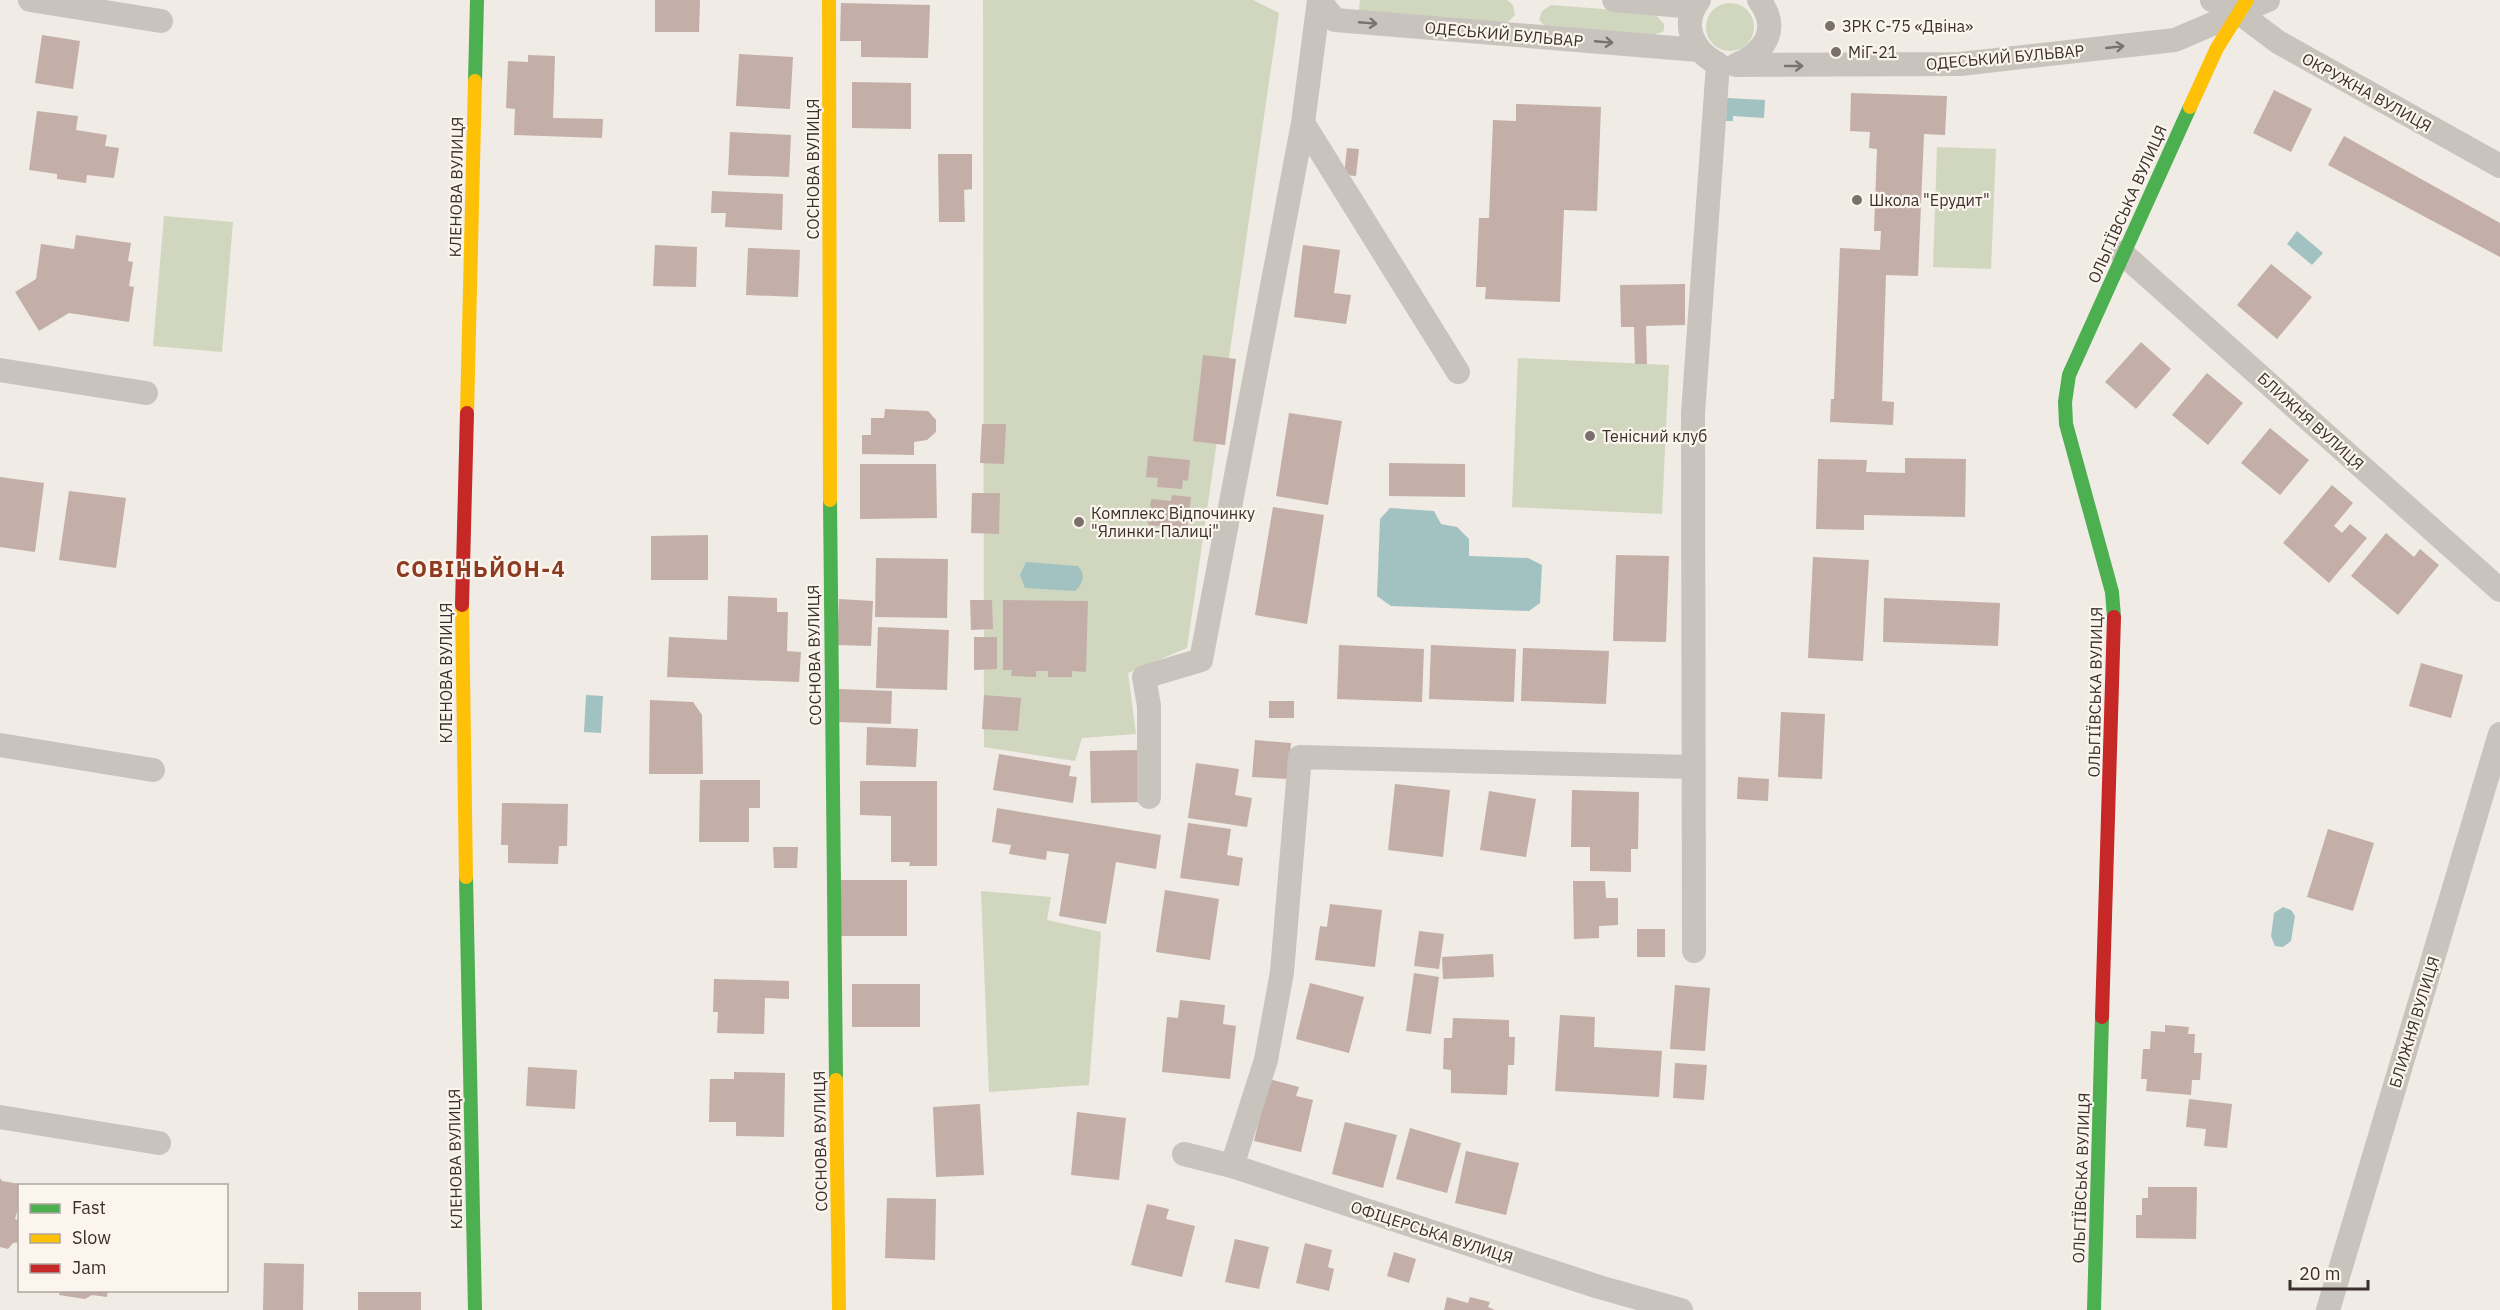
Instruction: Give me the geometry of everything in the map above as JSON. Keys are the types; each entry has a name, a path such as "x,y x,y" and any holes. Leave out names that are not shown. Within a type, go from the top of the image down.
{"street":[{"path":"30,0 161,21"},
{"name":"КЛЕНОВА ВУЛИЦЯ","path":"475,1310 461,649 477,0"},
{"name":"СОСНОВА ВУЛИЦЯ","path":"829,0 830,552 839,1310"},
{"path":"1149,797 1149,706 1144,677 1201,660 1303,123 1319,0"},
{"name":"ОДЕСЬКИЙ БУЛЬВАР","path":"1319,0 1335,20 1698,50"},
{"path":"1614,0 1694,11 1692,41 1698,50 1737,62"},
{"path":"1694,951 1693,413 1737,62 1766,42 1769,25 1766,10 1759,0"},
{"path":"2212,0 2243,6"},
{"name":"ОДЕСЬКИЙ БУЛЬВАР","path":"1737,62 1960,64 2175,40 2243,6 2268,0"},
{"name":"ОКРУЖНА ВУЛИЦЯ","path":"2243,6 2278,42 2500,166"},
{"name":"ОЛЬГІЇВСЬКА ВУЛИЦЯ","path":"2094,1310 2114,613 2112,592 2066,424 2065,402 2069,375 2122,253 2217,48 2243,6"},
{"path":"1303,123 1458,372"},
{"name":"БЛИЖНЯ ВУЛИЦЯ","path":"2122,253 2500,590"},
{"path":"0,370 146,393"},
{"name":"БЛИЖНЯ ВУЛИЦЯ","path":"2328,1310 2500,734"},
{"path":"0,745 153,770"},
{"path":"1232,1166 1266,1060 1282,972 1300,757 1693,767"},
{"path":"0,1117 159,1143"},
{"name":"ОФІЦЕРСЬКА ВУЛИЦЯ","path":"1184,1154 1232,1166 1599,1287 1681,1310"}],"green space":[{"path":"983,0 1253,0 1279,13 1187,648 1128,673 1136,734 1082,738 1075,761 984,747"},
{"path":"1360,0 1507,0 1513,5 1515,15 1507,23 1359,11"},
{"path":"1725,3 1735,3 1747,10 1754,22 1754,32 1747,44 1735,51 1725,51 1710,40 1706,32 1706,22 1717,7"},
{"path":"1551,5 1654,13 1664,24 1664,31 1652,36 1546,27 1539,20 1542,11"},
{"path":"1937,147 1996,149 1991,269 1933,267"},
{"path":"164,216 233,222 222,352 153,346"},
{"name":"Тенісний клуб","path":"1518,358 1669,365 1662,514 1512,507"},
{"path":"981,891 1051,897 1047,920 1101,932 1089,1085 989,1092"}],"water":[{"path":"1727,98 1765,100 1764,118 1733,116 1733,121 1726,121"},
{"path":"2297,231 2323,253 2312,265 2287,244"},
{"path":"1390,508 1434,511 1441,524 1457,527 1469,539 1469,556 1528,558 1542,565 1540,603 1529,611 1391,606 1377,596 1380,519"},
{"path":"1026,562 1078,566 1083,576 1082,582 1075,591 1025,588 1020,575"},
{"path":"586,695 603,696 601,733 584,732"},
{"path":"2283,907 2291,910 2295,916 2291,941 2283,947 2275,946 2271,936 2274,913"}],"building":[{"path":"655,0 700,0 699,32 655,32"},
{"path":"841,3 930,5 928,58 861,57 861,41 840,41"},
{"path":"42,35 80,41 73,89 35,83"},
{"path":"739,54 793,57 790,109 736,106"},
{"path":"528,55 555,56 553,118 603,119 602,138 514,135 515,109 506,108 508,61 528,62"},
{"path":"852,82 911,83 911,129 852,128"},
{"path":"2274,90 2312,109 2291,152 2253,133"},
{"path":"1851,93 1947,96 1945,135 1924,134 1918,276 1886,275 1882,401 1894,402 1893,425 1830,422 1831,399 1834,399 1840,248 1880,250 1881,231 1874,231 1877,149 1869,148 1870,132 1850,131"},
{"path":"1516,104 1601,107 1597,211 1564,210 1560,302 1485,299 1486,287 1476,287 1479,218 1489,218 1493,120 1516,121"},
{"path":"37,111 78,116 76,130 107,135 105,146 119,148 114,178 87,175 86,183 57,179 57,174 29,170"},
{"path":"730,132 791,135 789,177 728,175"},
{"path":"2344,136 2500,223 2500,257 2328,165"},
{"path":"1347,148 1359,149 1356,176 1344,175"},
{"path":"938,154 972,154 972,189 964,190 965,222 939,222"},
{"path":"712,191 783,194 782,230 725,227 726,213 711,213"},
{"path":"76,235 131,243 128,261 133,262 129,286 134,287 129,322 69,313 39,331 15,292 36,279 41,244 74,249"},
{"path":"655,245 697,247 696,287 653,286"},
{"path":"1303,245 1340,250 1334,293 1351,295 1346,324 1294,317"},
{"path":"748,248 800,250 798,297 746,295"},
{"path":"2271,264 2312,297 2277,339 2237,305"},
{"path":"1685,284 1685,325 1646,326 1647,364 1635,364 1634,327 1621,327 1620,285"},
{"path":"2141,342 2171,369 2136,409 2105,382"},
{"path":"1203,355 1236,359 1225,445 1193,441"},
{"path":"2207,373 2243,403 2208,445 2172,415"},
{"path":"885,409 928,411 936,420 936,432 927,440 914,442 914,455 862,454 862,435 871,435 871,418 884,418"},
{"path":"1289,413 1342,421 1328,505 1276,496"},
{"path":"982,424 1006,424 1004,464 980,463"},
{"path":"2270,428 2309,460 2280,495 2241,463"},
{"path":"1148,456 1190,460 1188,481 1183,480 1182,489 1157,487 1158,478 1146,477"},
{"path":"1905,458 1966,459 1965,517 1864,515 1864,530 1816,529 1818,459 1867,460 1866,472 1905,473"},
{"path":"1389,463 1465,464 1465,497 1389,496"},
{"path":"860,464 936,464 937,518 860,519"},
{"path":"0,477 44,483 35,552 0,547"},
{"path":"2332,485 2353,503 2334,526 2342,533 2350,524 2367,538 2329,583 2283,543"},
{"path":"69,491 126,498 116,568 59,560"},
{"path":"972,493 1000,493 999,534 971,533"},
{"path":"1172,495 1191,497 1187,529 1148,525 1151,499 1171,501"},
{"path":"1273,507 1324,515 1307,624 1255,615"},
{"path":"2386,533 2414,557 2420,549 2439,565 2398,615 2351,576"},
{"path":"708,535 708,580 651,580 651,536"},
{"path":"1616,555 1669,556 1666,642 1613,641"},
{"path":"1813,557 1869,560 1863,661 1808,658"},
{"path":"876,558 948,559 947,618 875,617"},
{"path":"728,596 777,598 777,612 788,612 787,651 801,652 799,682 667,677 669,637 727,640"},
{"path":"1884,598 2000,603 1998,646 1883,642"},
{"path":"839,599 873,601 871,646 837,645"},
{"path":"970,600 992,600 993,629 971,630"},
{"path":"1003,600 1088,601 1086,672 1072,671 1072,677 1048,677 1048,671 1036,671 1036,677 1011,676 1012,670 1003,670"},
{"path":"878,627 949,630 947,690 876,688"},
{"path":"974,637 997,637 997,669 974,670"},
{"path":"1339,645 1424,649 1422,702 1337,699"},
{"path":"1431,645 1516,649 1514,702 1429,699"},
{"path":"1523,648 1609,651 1606,704 1521,701"},
{"path":"2421,663 2463,675 2451,718 2409,706"},
{"path":"839,689 892,691 891,724 838,722"},
{"path":"984,695 1021,698 1018,731 982,729"},
{"path":"650,700 693,702 702,715 703,774 649,774"},
{"path":"1269,701 1294,701 1294,718 1269,718"},
{"path":"1781,712 1825,714 1822,779 1778,777"},
{"path":"867,727 918,729 916,767 866,765"},
{"path":"1255,740 1291,743 1288,779 1252,777"},
{"path":"1139,750 1140,802 1091,803 1090,751"},
{"path":"999,754 1071,766 1069,776 1077,777 1073,803 993,790"},
{"path":"1196,763 1239,769 1235,795 1252,798 1247,827 1188,818"},
{"path":"1738,777 1769,779 1768,801 1737,799"},
{"path":"700,780 760,780 760,808 749,808 749,842 699,842"},
{"path":"860,781 937,781 937,866 909,866 910,862 891,862 891,816 860,815"},
{"path":"1395,784 1450,790 1443,857 1388,850"},
{"path":"1572,790 1639,792 1638,849 1631,849 1631,872 1590,871 1590,847 1571,847"},
{"path":"1489,791 1536,799 1526,857 1480,850"},
{"path":"502,803 568,804 567,846 559,846 558,864 508,863 508,845 501,845"},
{"path":"997,808 1161,835 1156,869 1116,862 1106,924 1059,916 1069,854 1047,851 1046,860 1009,854 1011,845 992,842"},
{"path":"1188,823 1231,829 1227,855 1243,858 1239,886 1180,878"},
{"path":"2328,829 2374,843 2353,911 2307,897"},
{"path":"773,847 798,847 797,868 774,868"},
{"path":"841,880 907,880 907,936 841,936"},
{"path":"1573,881 1605,881 1606,898 1618,898 1618,925 1599,926 1599,938 1574,939"},
{"path":"1165,890 1219,899 1210,960 1156,952"},
{"path":"1330,904 1382,910 1375,967 1315,960 1320,926 1327,927"},
{"path":"1637,929 1665,929 1665,957 1637,957"},
{"path":"1419,931 1444,934 1439,969 1414,966"},
{"path":"1493,954 1494,977 1443,979 1442,957"},
{"path":"1414,973 1439,977 1431,1034 1406,1031"},
{"path":"714,979 789,981 789,999 765,998 764,1034 717,1033 718,1012 713,1012"},
{"path":"1310,983 1364,997 1349,1053 1296,1039"},
{"path":"852,984 920,984 920,1027 852,1027"},
{"path":"1675,985 1710,988 1705,1051 1670,1049"},
{"path":"1180,1000 1225,1005 1223,1024 1236,1026 1230,1079 1162,1072 1167,1017 1178,1018"},
{"path":"1560,1015 1595,1017 1594,1047 1662,1051 1659,1097 1555,1091"},
{"path":"1453,1018 1509,1020 1509,1037 1515,1037 1514,1065 1508,1065 1507,1095 1451,1093 1451,1070 1443,1069 1444,1038 1452,1038"},
{"path":"2165,1025 2189,1027 2188,1034 2195,1034 2194,1053 2202,1053 2200,1080 2192,1080 2191,1095 2146,1091 2147,1079 2141,1079 2143,1049 2150,1049 2151,1031 2165,1032"},
{"path":"1675,1063 1707,1065 1704,1100 1673,1098"},
{"path":"528,1067 577,1070 575,1109 526,1106"},
{"path":"734,1072 785,1073 784,1137 736,1136 736,1122 709,1122 710,1079 734,1079"},
{"path":"1269,1079 1299,1087 1296,1096 1313,1100 1301,1152 1254,1141"},
{"path":"2189,1099 2232,1104 2227,1148 2204,1146 2206,1129 2186,1127"},
{"path":"980,1104 984,1175 936,1177 933,1107"},
{"path":"1077,1112 1126,1118 1119,1180 1071,1175"},
{"path":"1345,1122 1397,1135 1383,1188 1332,1174"},
{"path":"1410,1128 1461,1143 1447,1193 1396,1179"},
{"path":"1466,1151 1519,1163 1506,1215 1455,1203"},
{"path":"0,1178 2,1181 20,1184 18,1184 18,1208 15,1219 18,1220 18,1242 13,1243 8,1249 0,1247"},
{"path":"2148,1187 2197,1187 2196,1239 2136,1238 2136,1215 2142,1215 2142,1198 2148,1198"},
{"path":"887,1198 936,1199 935,1260 885,1258"},
{"path":"1147,1204 1169,1209 1166,1219 1195,1226 1182,1277 1131,1265"},
{"path":"1235,1239 1269,1247 1259,1289 1225,1282"},
{"path":"1305,1243 1332,1250 1328,1267 1334,1269 1329,1291 1296,1283"},
{"path":"1394,1252 1416,1259 1409,1283 1387,1276"},
{"path":"264,1263 304,1264 303,1310 263,1310"},
{"path":"60,1292 108,1292 107,1297 92,1295 85,1299 59,1295"},
{"path":"358,1292 421,1292 421,1310 358,1310"},
{"path":"1447,1297 1468,1303 1470,1297 1490,1302 1488,1307 1495,1310 1444,1310"}],"traffic: fast":[{"path":"475,81 477,0"},
{"path":"2114,617 2112,592 2066,424 2065,402 2069,375 2190,107"},
{"path":"830,500 836,1080"},
{"path":"466,877 475,1310"},
{"path":"2094,1310 2102,1017"}],"traffic: slow":[{"path":"829,0 830,500"},
{"path":"2190,107 2217,48 2247,0"},
{"path":"467,413 475,81"},
{"path":"462,605 466,877"},
{"path":"836,1080 839,1310"}],"traffic: jam":[{"path":"462,605 467,413"},
{"path":"2102,1017 2114,617"}],"place":[{"name":"ЗРК С-75 «Двіна»","path":"1830,26"},
{"name":"МіГ-21","path":"1836,52"},
{"name":"Школа \"Ерудит\"","path":"1857,200"},
{"name":"Тенісний клуб","path":"1590,436"},
{"name":"Комплекс Відпочинку \"Ялинки-Палиці\"","path":"1079,522"}],"district":[{"name":"СОВІНЬЙОН-4","path":"481,569"}]}
